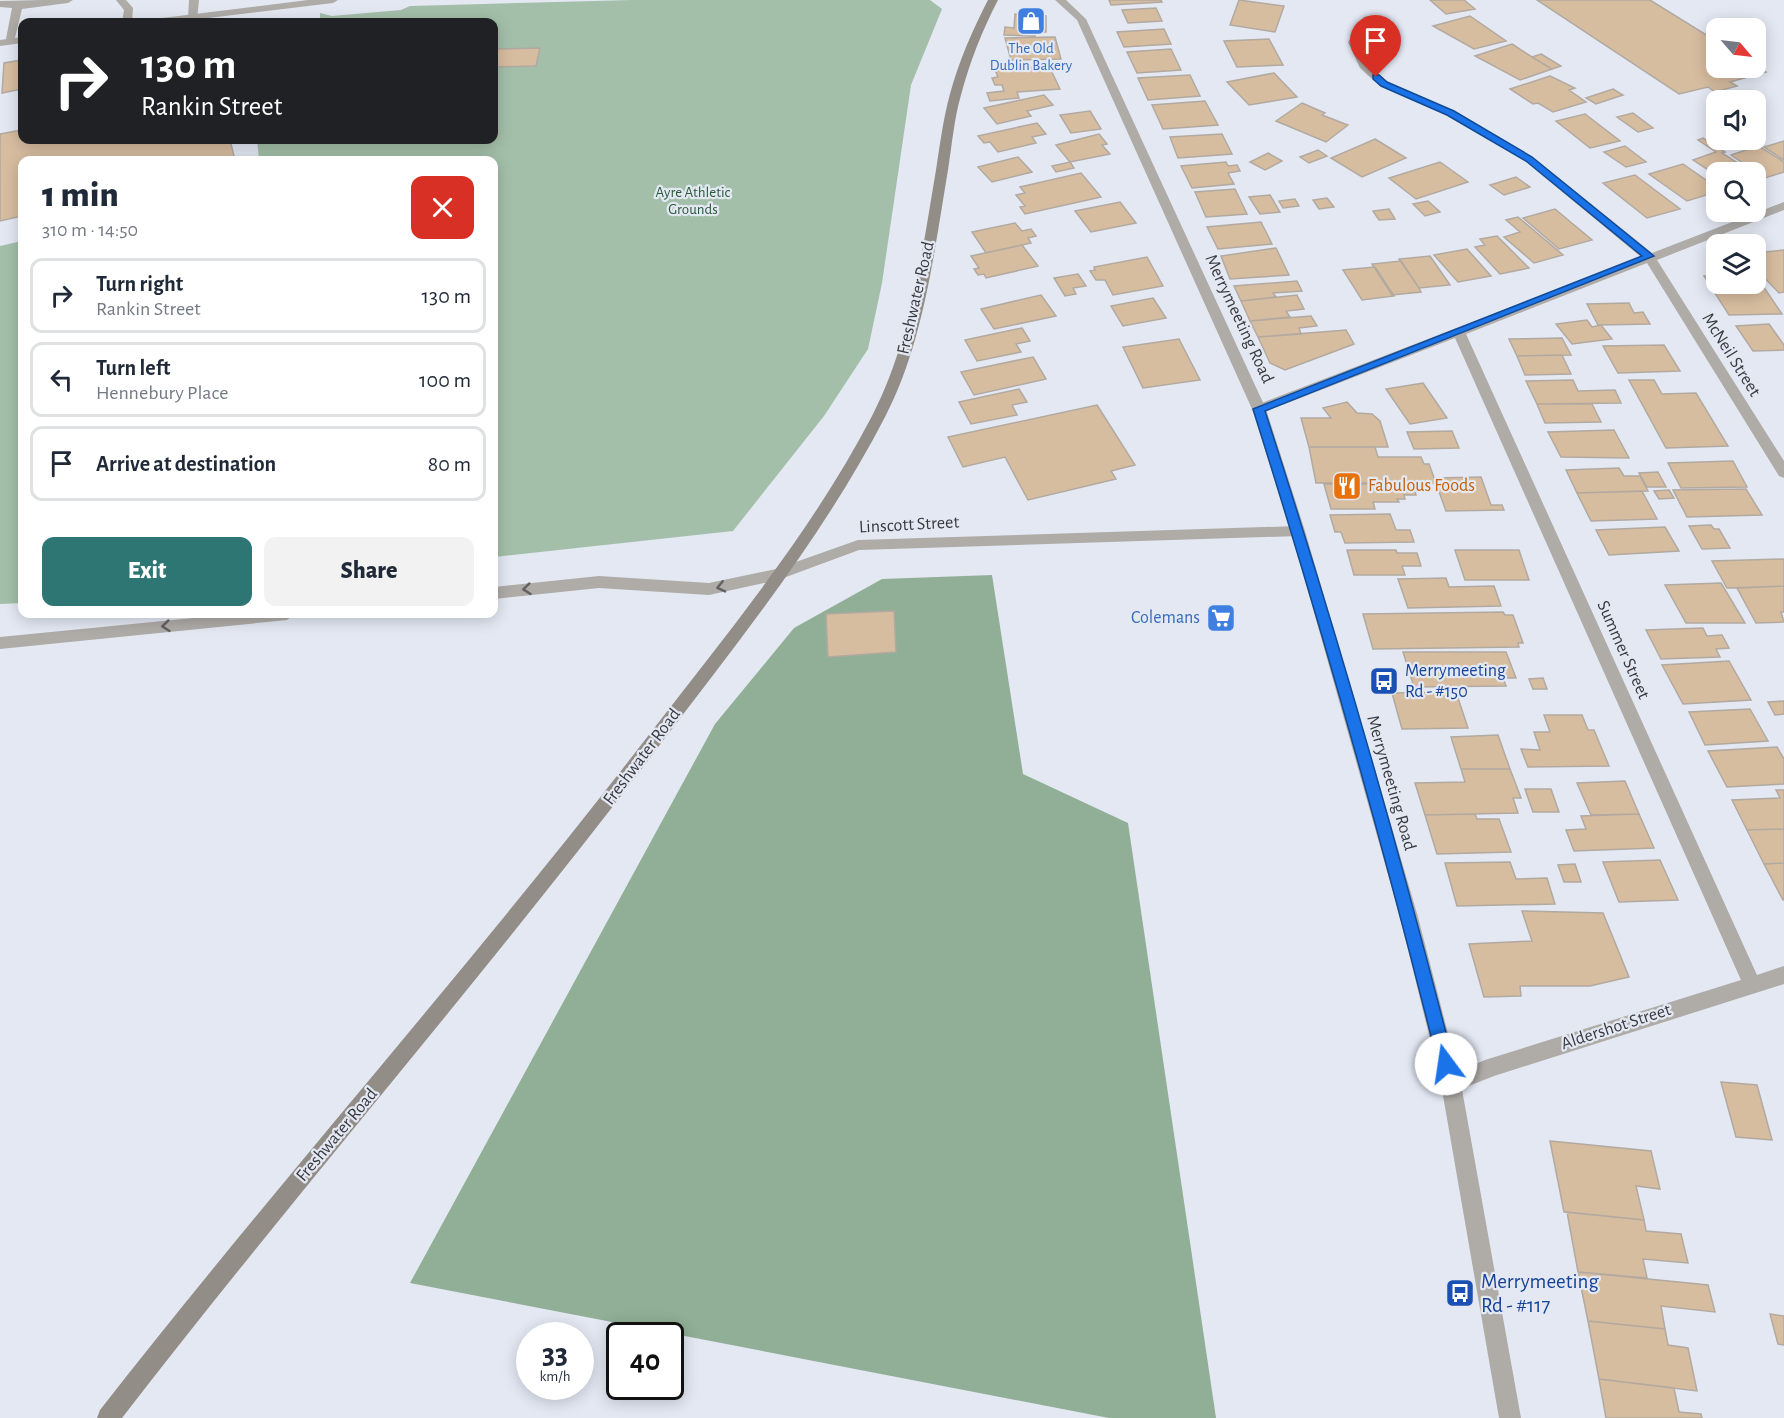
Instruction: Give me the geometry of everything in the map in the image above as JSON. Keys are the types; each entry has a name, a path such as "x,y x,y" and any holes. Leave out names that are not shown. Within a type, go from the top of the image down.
{"main road":[{"name":"Freshwater Road","path":"108,1418 195,1306 553,873 734,637 841,484 881,412 900,367 916,313 954,98 974,36 993,0"}],"street":[{"path":"0,4 63,0"},
{"path":"121,0 129,10 128,18"},
{"path":"194,0 193,18 333,0"},
{"name":"Merrymeeting Road","path":"1060,0 1081,19"},
{"name":"Merrymeeting Road","path":"1075,0 1081,19 1259,409 1298,531 1409,917 1451,1084 1510,1418"},
{"path":"4,42 21,2"},
{"name":"McNeil Street","path":"1368,19 1353,42 1364,66 1384,84 1450,113 1529,159 1649,256 1784,473"},
{"path":"1259,409 1649,256 1784,206"},
{"name":"Summer Street","path":"1459,332 1752,984"},
{"name":"Linscott Street","path":"498,593 599,582 710,589 778,574 858,545 1298,531"},
{"path":"0,643 247,618"},
{"name":"Aldershot Street","path":"1451,1084 1492,1066 1784,975"}],"green space":[{"name":"Ayre Athletic Grounds","path":"632,0 930,0 942,9 911,85 882,283 868,349 824,416 733,531 498,557 498,156 259,156 257,144 498,144 498,18 320,18 320,13 332,16 401,10 410,6"},
{"path":"18,242 18,603 0,604 0,246"},
{"path":"992,575 1023,774 1128,823 1216,1418 1109,1418 684,1336 684,1322 612,1322 410,1283 715,724 794,628 882,579"}],"building":[{"path":"1109,0 1161,0 1162,2 1111,5"},
{"path":"1239,0 1284,6 1275,32 1230,25"},
{"path":"1430,0 1464,0 1475,9 1446,14"},
{"path":"1537,0 1650,0 1706,35 1706,78 1744,78 1730,82 1737,86 1722,90 1712,90 1708,87 1679,94"},
{"path":"1156,8 1162,21 1128,23 1122,10"},
{"name":"The Old Dublin Bakery","path":"1015,14 1046,16 1046,32 1035,32 1035,36 1004,35 1005,27 1014,28"},
{"path":"1470,16 1506,41 1474,49 1433,26"},
{"path":"1164,29 1171,44 1124,47 1117,32"},
{"path":"1055,37 1061,59 1011,60 1005,38"},
{"path":"1269,39 1283,65 1237,67 1224,41"},
{"path":"1512,44 1552,69 1520,80 1475,56"},
{"path":"540,48 536,66 498,67 498,49"},
{"path":"1171,49 1181,70 1137,73 1127,52"},
{"path":"1541,54 1561,66 1552,69 1532,57"},
{"path":"18,61 18,90 2,93 4,63"},
{"path":"1049,66 1060,89 1017,92 1019,98 990,101 987,93 1004,91 1002,85 995,85 992,78 998,77 995,70"},
{"path":"1274,73 1297,97 1249,105 1227,82"},
{"path":"1190,75 1200,96 1148,100 1138,78"},
{"path":"1550,76 1575,88 1569,90 1586,102 1553,112 1538,103 1533,104 1510,89"},
{"path":"1613,89 1623,95 1596,104 1586,98"},
{"path":"1044,95 1053,105 1027,111 1031,116 997,124 984,108"},
{"path":"1205,101 1218,125 1163,129 1152,105"},
{"path":"1302,103 1325,113 1322,115 1348,125 1326,142 1276,121"},
{"path":"1090,111 1101,129 1071,133 1060,115"},
{"path":"1633,113 1653,128 1638,132 1617,117"},
{"path":"1585,114 1620,141 1590,148 1556,121"},
{"path":"1037,123 1046,134 1032,137 1036,143 998,152 990,142 984,143 978,136"},
{"path":"18,131 18,144 231,144 234,156 18,156 18,217 0,221 0,134"},
{"path":"1099,134 1107,144 1102,145 1110,154 1070,162 1056,145"},
{"path":"1222,134 1232,154 1178,158 1170,137"},
{"path":"1703,138 1706,140 1706,145 1698,140"},
{"path":"1375,139 1406,158 1362,177 1331,158"},
{"path":"1784,141 1784,160 1766,148"},
{"path":"1625,146 1646,162 1626,167 1604,152"},
{"path":"1318,150 1327,156 1309,163 1300,157"},
{"path":"1713,150 1722,150 1725,152 1722,153 1736,162 1706,162 1706,168 1693,160 1716,152"},
{"path":"1746,150 1765,150 1784,162 1784,172 1766,178 1766,162 1741,162 1731,155"},
{"path":"1268,153 1282,161 1265,170 1250,162"},
{"path":"1018,157 1032,172 992,182 978,167"},
{"path":"1070,162 1074,168 1056,172 1052,166"},
{"path":"1226,162 1228,166 1237,165 1240,171 1228,173 1234,184 1192,188 1181,166"},
{"path":"1440,162 1468,182 1416,199 1389,178"},
{"path":"1683,164 1706,180 1706,195 1687,201 1649,174"},
{"path":"1081,173 1101,197 1025,214 1020,207 1025,206 1016,195 1025,193 1020,187"},
{"path":"1635,175 1680,209 1647,218 1603,183"},
{"path":"1516,177 1530,187 1504,195 1490,185"},
{"path":"1235,189 1247,214 1206,217 1195,192"},
{"path":"1270,195 1280,212 1260,214 1249,197"},
{"path":"1327,198 1334,207 1319,209 1313,200"},
{"path":"1295,199 1299,206 1283,208 1279,201"},
{"path":"1428,201 1440,212 1425,216 1413,204"},
{"path":"1120,202 1136,223 1091,232 1075,211"},
{"path":"1389,209 1395,219 1379,220 1373,211"},
{"path":"1555,209 1592,240 1559,249 1523,218"},
{"path":"1518,217 1563,255 1534,263 1504,237 1520,232 1506,220"},
{"path":"1261,222 1272,244 1218,249 1207,227"},
{"path":"1015,223 1022,231 1031,229 1036,236 1028,238 1031,243 986,253 972,232"},
{"path":"1497,236 1529,268 1500,274 1475,247 1485,245 1480,239"},
{"path":"1022,245 1038,266 986,278 984,274 978,275 974,269 979,268 971,256"},
{"path":"1276,248 1289,275 1230,279 1221,256"},
{"path":"1467,249 1491,276 1458,282 1434,255"},
{"path":"1784,250 1784,292 1779,293 1766,279 1766,252"},
{"path":"1430,256 1450,285 1419,288 1399,259"},
{"path":"1147,257 1163,286 1113,295 1105,280 1096,280 1090,271 1095,270 1094,267"},
{"path":"1401,261 1421,292 1392,295 1372,264"},
{"path":"1375,267 1394,296 1362,300 1343,270"},
{"path":"1078,274 1086,286 1073,288 1076,294 1065,296 1054,278"},
{"path":"1297,281 1302,291 1273,293 1276,297 1241,301 1234,286"},
{"path":"1766,290 1782,314 1729,315 1716,294 1766,294"},
{"path":"1041,295 1056,316 994,329 981,309"},
{"path":"1297,295 1304,309 1286,311 1290,317 1250,321 1241,301"},
{"path":"1153,298 1166,318 1123,326 1111,306"},
{"path":"1629,303 1634,313 1643,312 1650,324 1598,325 1587,304"},
{"path":"1311,316 1317,326 1299,328 1301,334 1258,337 1250,321"},
{"path":"1587,320 1592,327 1601,325 1612,339 1572,344 1556,324"},
{"path":"1769,324 1784,345 1784,350 1753,351 1736,326"},
{"path":"1022,328 1030,341 1016,344 1021,352 977,361 965,340"},
{"path":"1346,330 1354,344 1285,370 1270,363 1258,337"},
{"path":"1562,338 1571,355 1517,356 1509,339"},
{"path":"1179,339 1200,380 1143,388 1123,347"},
{"path":"1664,345 1680,371 1618,373 1603,346"},
{"path":"1562,355 1571,374 1525,375 1517,356"},
{"path":"1033,357 1046,379 974,395 961,372"},
{"path":"1573,380 1578,391 1615,390 1621,403 1537,404 1526,381"},
{"path":"1629,380 1654,380 1662,394 1696,393 1728,446 1666,448"},
{"path":"1423,383 1447,418 1410,424 1386,389"},
{"path":"1019,389 1027,402 1012,405 1017,415 971,424 959,402"},
{"path":"1347,402 1357,413 1372,414 1380,421 1388,447 1309,447 1301,418 1331,418 1323,408"},
{"path":"1537,404 1592,404 1601,422 1545,423"},
{"path":"1097,405 1135,465 1111,471 1116,479 1028,500 1005,457 963,467 948,437"},
{"path":"1614,430 1629,458 1561,457 1548,432"},
{"path":"1452,431 1459,448 1414,449 1407,432"},
{"path":"1309,447 1375,447 1378,457 1421,457 1424,464 1429,464 1436,483 1316,483"},
{"path":"1733,461 1747,487 1681,488 1668,463"},
{"path":"1619,468 1624,476 1640,476 1648,491 1577,493 1566,470"},
{"path":"1658,472 1666,487 1647,487 1639,473"},
{"path":"1481,477 1491,505 1502,505 1504,510 1446,511 1434,478"},
{"path":"1324,484 1413,484 1416,495 1404,495 1405,499 1397,499 1399,502 1373,502 1375,509 1331,509"},
{"path":"1746,489 1762,515 1687,517 1673,490"},
{"path":"1669,490 1674,498 1659,499 1654,491"},
{"path":"1642,491 1657,519 1591,521 1577,493"},
{"path":"1390,514 1396,530 1410,530 1414,542 1345,543 1341,532 1335,532 1330,515"},
{"path":"1711,525 1714,529 1719,529 1730,548 1702,549 1689,526"},
{"path":"1665,527 1679,551 1609,555 1596,530"},
{"path":"1347,550 1396,550 1397,553 1417,553 1421,566 1402,566 1405,575 1354,575"},
{"path":"1455,550 1519,550 1529,580 1465,580"},
{"path":"1784,559 1784,586 1727,588 1712,561"},
{"path":"1446,578 1449,587 1494,586 1501,606 1408,608 1398,579"},
{"path":"1721,583 1745,623 1686,623 1665,585"},
{"path":"1784,586 1784,612 1781,612 1784,622 1756,623 1737,588"},
{"path":"894,611 896,652 828,657 826,614"},
{"path":"1503,612 1505,615 1513,615 1523,643 1518,643 1519,647 1373,649 1363,614"},
{"path":"1703,628 1707,636 1722,635 1729,648 1716,649 1720,657 1661,659 1646,630"},
{"path":"1403,652 1506,652 1516,678 1503,678 1506,686 1414,687"},
{"path":"1729,661 1751,700 1683,704 1662,665"},
{"path":"1543,678 1547,689 1533,689 1529,679"},
{"path":"1456,692 1468,728 1402,729 1392,693"},
{"path":"1784,701 1784,714 1775,715 1768,702"},
{"path":"1750,709 1768,741 1705,745 1689,712"},
{"path":"1544,715 1582,715 1588,730 1594,730 1609,766 1528,767 1521,749 1540,750 1534,732 1550,732"},
{"path":"1498,735 1510,769 1461,769 1451,737"},
{"path":"1777,747 1784,759 1784,784 1727,787 1708,751"},
{"path":"1461,769 1510,769 1521,798 1513,798 1518,813 1425,815 1415,783 1465,782"},
{"path":"1625,781 1639,814 1591,815 1577,783"},
{"path":"1525,789 1551,789 1559,812 1533,812"},
{"path":"1776,790 1784,790 1784,829 1747,830 1732,800 1780,798"},
{"path":"1475,814 1477,819 1499,819 1511,852 1437,854 1425,815"},
{"path":"1639,814 1654,848 1574,851 1566,830 1586,829 1581,816"},
{"path":"1784,829 1784,863 1764,864 1747,830"},
{"path":"1660,860 1678,900 1619,902 1603,862"},
{"path":"1510,862 1516,879 1547,878 1555,904 1457,906 1445,863"},
{"path":"1784,863 1784,900 1783,900 1764,864"},
{"path":"1575,864 1581,882 1564,882 1558,865"},
{"path":"1522,911 1603,913 1629,977 1590,986 1520,986 1521,996 1484,997 1469,944 1532,941"},
{"path":"1721,1082 1757,1085 1772,1140 1736,1137"},
{"path":"1550,1141 1651,1151 1660,1189 1636,1186 1644,1220 1564,1212"},
{"path":"1567,1212 1644,1220 1646,1231 1681,1234 1688,1263 1643,1259 1647,1278 1578,1272"},
{"path":"1578,1272 1708,1285 1715,1312 1661,1306 1665,1329 1588,1321"},
{"path":"1770,1314 1784,1316 1784,1345 1778,1344"},
{"path":"1588,1321 1665,1329 1668,1345 1688,1348 1697,1391 1599,1379"},
{"path":"1599,1379 1674,1388 1679,1412 1701,1414 1702,1418 1606,1418"}],"place":[{"name":"The Old Dublin Bakery","path":"1031,21"},
{"name":"Fabulous Foods","path":"1347,486"},
{"name":"Colemans","path":"1221,618"},
{"name":"Merrymeeting Rd - #150","path":"1384,681"},
{"name":"Merrymeeting Rd - #117","path":"1460,1293"}],"route":[{"path":"1376,77 1384,84 1450,113 1529,159 1649,256 1259,409 1298,531 1409,917 1446,1064"}]}
